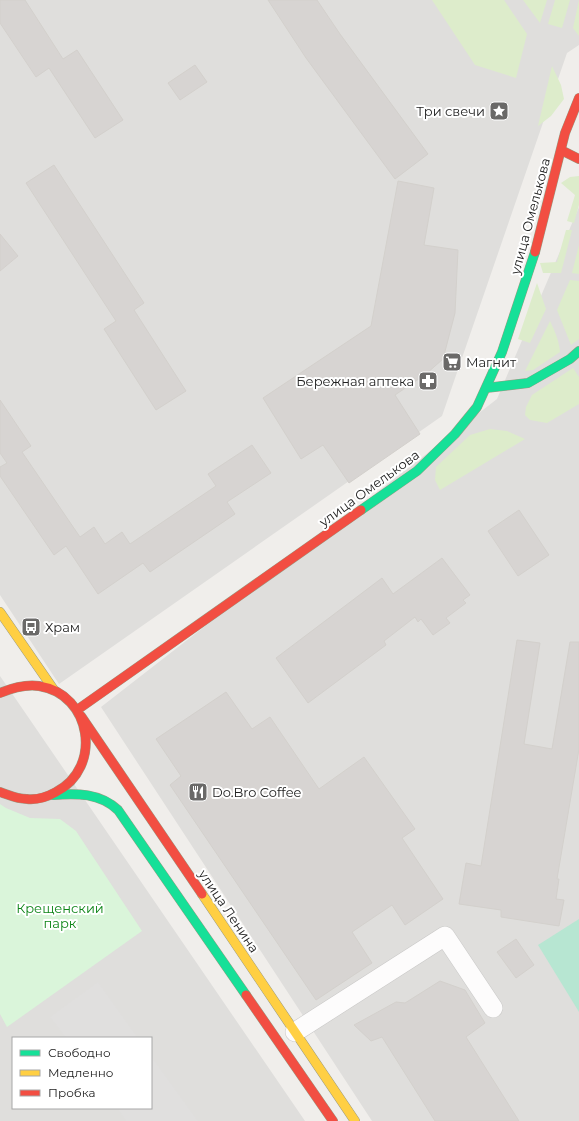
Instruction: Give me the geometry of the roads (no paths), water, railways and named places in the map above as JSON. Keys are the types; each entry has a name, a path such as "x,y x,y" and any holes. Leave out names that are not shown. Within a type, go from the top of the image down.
{"street":[{"name":"улица Омелькова","path":"79,713 417,471 455,434 477,407 502,352 532,262 565,133 579,98"},
{"path":"561,150 579,159"},
{"path":"486,388 528,382 570,359 579,351"},
{"path":"0,612 54,690"},
{"path":"0,693 16,687 35,685 54,690"},
{"name":"улица Ленина","path":"54,690 70,702 79,713 355,1121"},
{"path":"53,795 69,784 80,770 86,752 87,734 79,713"},
{"path":"0,792 17,798 35,800 53,795 73,793 93,796 108,802 123,816 333,1121"},
{"path":"295,1032 446,936 493,1008"}],"place":[{"name":"Три свечи","path":"499,111"},
{"name":"Магнит","path":"452,362"},
{"name":"Бережная аптека","path":"428,381"},
{"name":"Храм","path":"31,627"},
{"name":"Do.Bro Coffee","path":"198,792"}],"park label":[{"name":"Крещенский парк","path":"60,916"}]}
